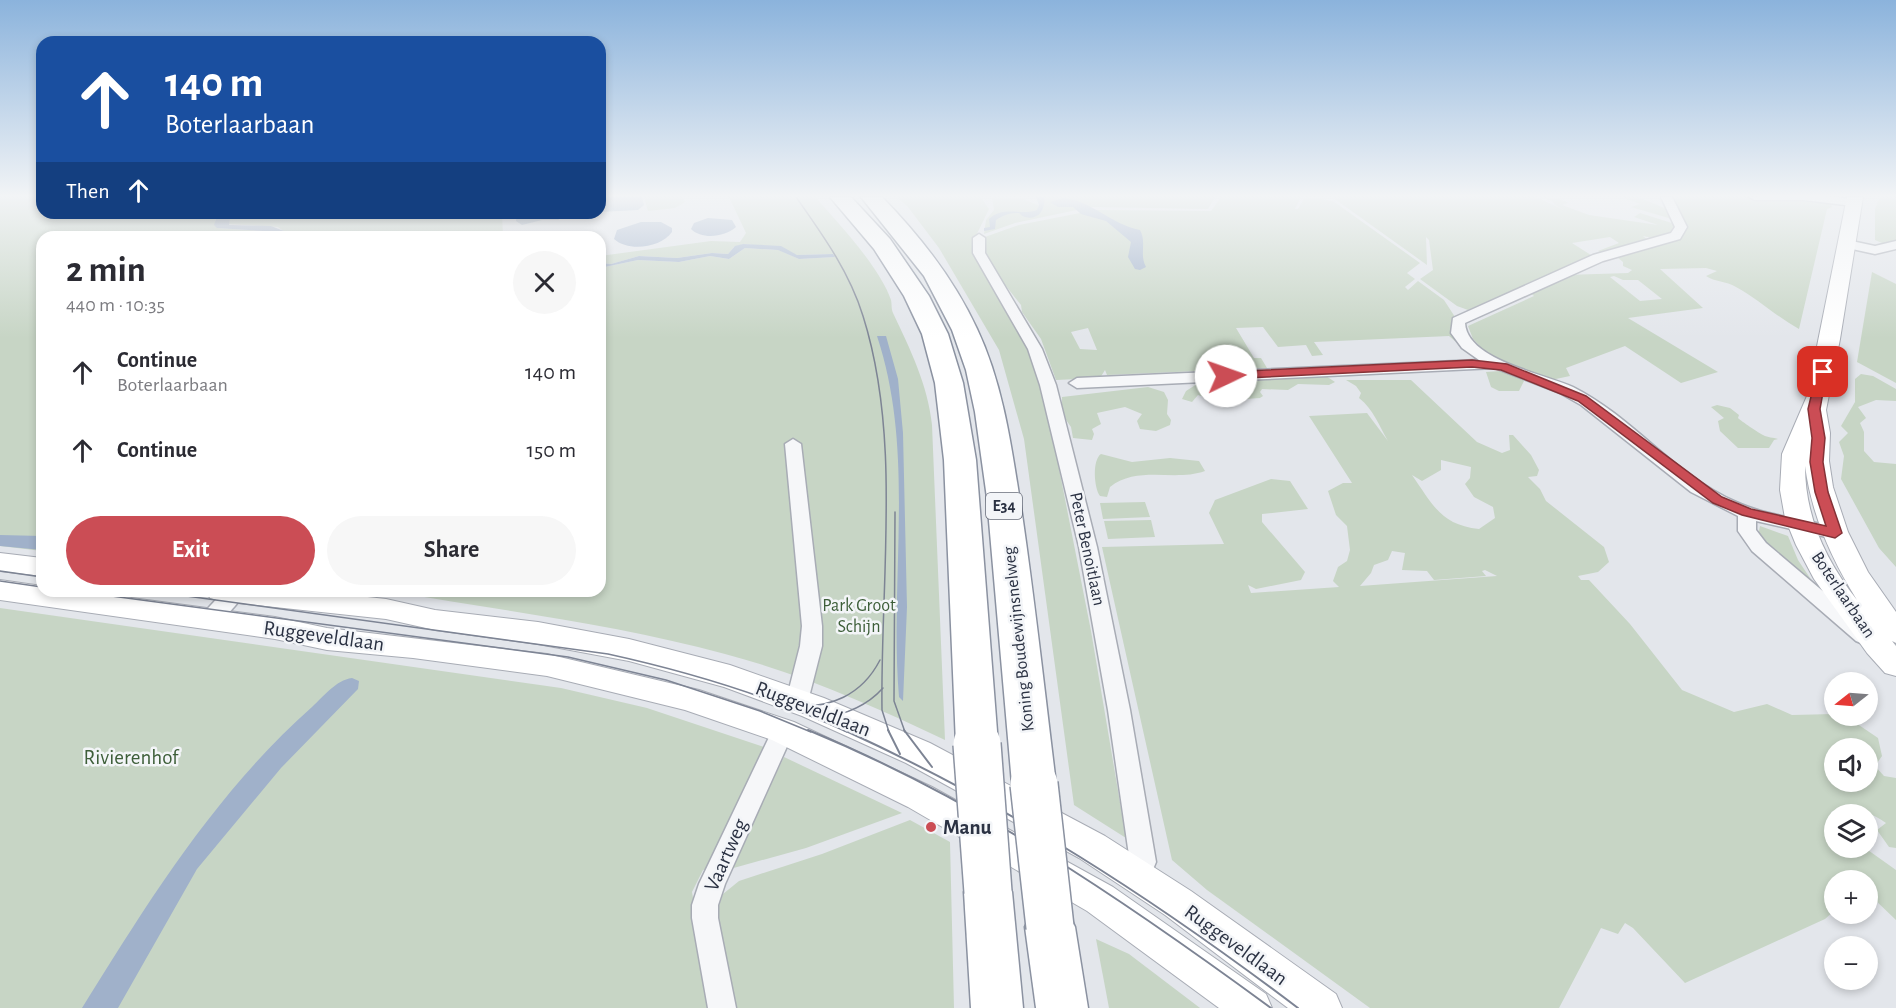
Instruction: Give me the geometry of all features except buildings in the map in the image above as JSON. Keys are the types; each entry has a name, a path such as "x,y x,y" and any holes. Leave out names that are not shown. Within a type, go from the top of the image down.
{"highway":[{"name":"E34","path":"883,244 913,290 934,334 948,383 959,451 977,744 997,1008"},
{"name":"Koning Boudewijnsnelweg","path":"913,244 942,285 966,331 982,384 996,448 1006,518 1050,927 1062,1008"}],"street":[{"name":"Peter Benoitlaan","path":"979,244 979,253 1035,349 1048,385 1088,547 1119,710 1143,862 1138,876"},
{"path":"1647,244 1598,258 1458,321 1456,327 1470,347 1503,366 1582,399 1703,492 1747,512 1835,533"},
{"path":"1847,244 1875,250 1896,244"},
{"path":"1800,525 1792,464 1800,434 1814,409 1847,244"},
{"path":"1077,383 1426,365 1485,363 1503,366"},
{"name":"Boterlaarbaan","path":"1814,409 1818,438 1817,462 1822,492 1835,533 1890,648"},
{"name":"Vaartweg","path":"722,1008 705,918 707,894 786,725 811,646 812,626 793,444"},
{"path":"1747,512 1747,531 1759,548 1829,609 1890,648"},
{"name":"Boterlaarbaan","path":"1800,525 1835,589 1890,648"},
{"path":"0,562 36,566"},
{"name":"Ruggeveldlaan","path":"0,590 36,595"},
{"name":"Ruggeveldlaan","path":"50,597 208,619 318,638 412,647 547,665 786,725 838,716 918,753 1092,847 1138,876 1322,1008"},
{"name":"Ruggeveldlaan","path":"208,619 223,597"},
{"name":"Ruggeveldlaan","path":"274,597 376,608 628,650 730,677 786,725 920,797 1100,899 1151,933 1252,1008"}],"green space":[{"path":"0,244 36,244 36,550 0,546"},
{"name":"Park Groot Schijn","path":"689,244 744,244 734,247 728,254 712,253 677,258 639,256 611,264 606,264 606,255"},
{"name":"Park Groot Schijn","path":"744,244 855,244 886,288 893,313 922,381 932,425 945,740 837,692 781,671 725,654 642,634 426,597 606,597 606,267 638,260 679,262 710,256 729,259 745,248 778,250","holes":["780,251 797,255 833,254 834,257 799,259"]},
{"path":"936,244 974,244 1040,372 1091,631 1126,838 1074,805 1024,439 999,350"},
{"path":"981,244 1393,244 1420,263 1407,273 1415,279 1405,287 1408,290 1418,281 1444,300 1455,317 1452,327 1460,341 1455,341 1449,336 1314,342 1323,355 1312,356 1306,345 1278,347 1263,327 1236,328 1254,358 1261,358 1267,368 1107,375 1105,370 1100,378 1056,380 1041,339 1022,312 1021,305 987,262","holes":["1088,328 1097,350 1080,349 1071,332"]},
{"path":"1398,244 1426,244 1427,265"},
{"path":"1430,244 1574,244 1594,257 1468,310 1457,306 1420,279 1433,270"},
{"path":"1616,244 1641,244 1602,253 1598,251"},
{"path":"1661,244 1819,244 1799,329 1736,287 1706,276 1717,271 1706,268 1660,269 1703,308 1628,318 1718,372 1681,383 1625,346 1566,368 1570,376 1551,380 1489,356 1473,339 1468,326 1534,296 1531,293 1566,275 1628,273 1632,270 1623,266 1623,262 1617,257","holes":["1610,277 1638,280 1662,299 1640,301"]},
{"path":"1884,244 1896,244 1896,249"},
{"path":"1872,272 1896,284 1896,383 1857,362"},
{"path":"1500,371 1524,381 1519,391 1499,391 1491,387 1486,372"},
{"path":"1861,374 1873,376 1896,389 1896,401 1876,400 1858,407 1866,418 1860,423 1864,432 1864,451 1874,462 1896,464 1896,567 1879,548 1841,479 1844,456 1839,442 1848,433 1841,426 1855,402 1855,379"},
{"path":"1326,376 1335,382 1329,385 1298,384 1288,390 1262,389 1260,392 1263,396 1260,398 1217,401 1198,395 1192,402 1182,399 1186,391 1197,384 1204,386 1250,385 1259,377"},
{"path":"1346,380 1411,380 1477,442 1502,453 1510,450 1509,435 1513,435 1531,455 1539,470 1537,476 1528,477 1540,489 1546,501 1604,547 1609,562 1598,572 1578,576 1581,580 1589,580 1630,624 1682,690 1734,712 1767,704 1792,715 1824,714 1824,726 1860,726 1878,738 1824,738 1824,792 1878,792 1878,769 1884,776 1896,778 1896,848 1889,847 1878,831 1886,823 1878,818 1878,804 1824,804 1824,858 1878,857 1896,870 1896,920 1878,903 1878,870 1824,870 1824,919 1685,983 1633,928 1625,923 1618,934 1601,928 1559,1008 1370,1008 1207,890 1172,860 1102,547 1224,544 1209,513 1215,500 1271,479 1290,481 1308,509 1262,514 1262,522 1305,572 1301,580 1256,589 1248,585 1251,593 1339,587 1333,581 1338,567 1347,561 1350,550 1347,526 1336,515 1328,491 1343,483 1352,483 1309,416 1367,413 1388,441 1372,412 1359,398 1361,393 1356,386","holes":["1441,460 1471,467 1470,478 1465,484 1474,497 1493,507 1495,518 1479,529 1455,523 1439,512 1412,475 1422,481 1441,470","1392,551 1405,553 1402,570 1427,571 1434,580 1486,576 1482,571 1485,570 1497,576 1360,586 1371,573 1374,565 1388,560"]},
{"path":"1148,387 1164,392 1168,400 1167,414 1171,420 1170,425 1156,431 1140,429 1137,421 1142,414 1125,407 1097,413 1101,424 1092,429 1094,434 1092,440 1073,438 1071,427 1062,414 1062,397"},
{"path":"1717,405 1730,408 1739,415 1740,420 1763,435 1778,439 1774,440 1769,448 1738,448 1720,431 1718,421 1724,418 1711,407"},
{"path":"1101,454 1132,462 1170,458 1199,461 1205,471 1181,475 1132,477 1121,480 1110,487 1107,497 1100,496 1096,487 1095,474 1096,462"},
{"path":"1145,502 1150,517 1103,519 1100,503"},
{"path":"1151,520 1155,537 1108,539 1104,521"},
{"path":"1760,526 1788,536 1798,560 1814,584 1807,584 1758,536"},
{"name":"Rivierenhof","path":"0,608 561,688 647,708 764,747 765,751 716,867 703,870 692,892 712,1008 0,1008"},
{"path":"1878,738 1882,756 1878,762"},
{"path":"784,757 902,813 806,848 730,869"},
{"path":"910,820 950,842 954,1008 731,1008 717,911 723,894 739,881 822,854"},
{"path":"1096,939 1129,954 1200,1008 1109,1008"}],"water":[{"path":"622,244 655,244 636,247"},
{"path":"744,244 781,246 797,255 833,254 835,257 799,259 778,250 745,248 729,259 710,256 679,262 638,260 606,267 606,264 639,256 677,258 712,253 728,254 735,246"},
{"path":"1131,244 1143,244 1143,258 1146,267 1140,270 1135,269 1128,257"},
{"path":"877,336 886,336 898,379 903,433 907,607 903,701 899,697 897,652 899,516 895,425 889,380"},
{"path":"0,535 36,536 36,549 0,546"},
{"path":"352,678 359,681 358,689 281,768 197,869 118,1008 82,1008 159,888 215,811 277,740 330,690 346,679"}],"tram line":[{"path":"827,244 850,284 863,316 875,363 882,411 886,461 882,689"},
{"path":"895,512 894,701 905,731"},
{"path":"0,571 36,576"},
{"path":"0,581 36,586"},
{"path":"119,597 568,657 666,680 760,711 811,732"},
{"path":"194,597 608,654 730,687 819,719 847,732"},
{"path":"791,706 819,705 843,697 864,682 880,660"},
{"path":"820,718 854,709 870,700 882,689"},
{"path":"882,689 882,710 889,732"},
{"path":"808,730 870,757 990,820 1105,891 1271,1008"},
{"path":"844,730 965,790 1079,856 1189,929 1298,1008"},
{"path":"905,731 932,767"},
{"path":"889,732 900,754"}],"place":[{"name":"Manu","path":"931,827"}],"route":[{"path":"1226,376 1472,363 1503,366 1566,390 1582,399 1703,492 1718,500 1747,512 1835,533 1822,492 1817,462 1818,438 1814,409 1823,372"}]}
